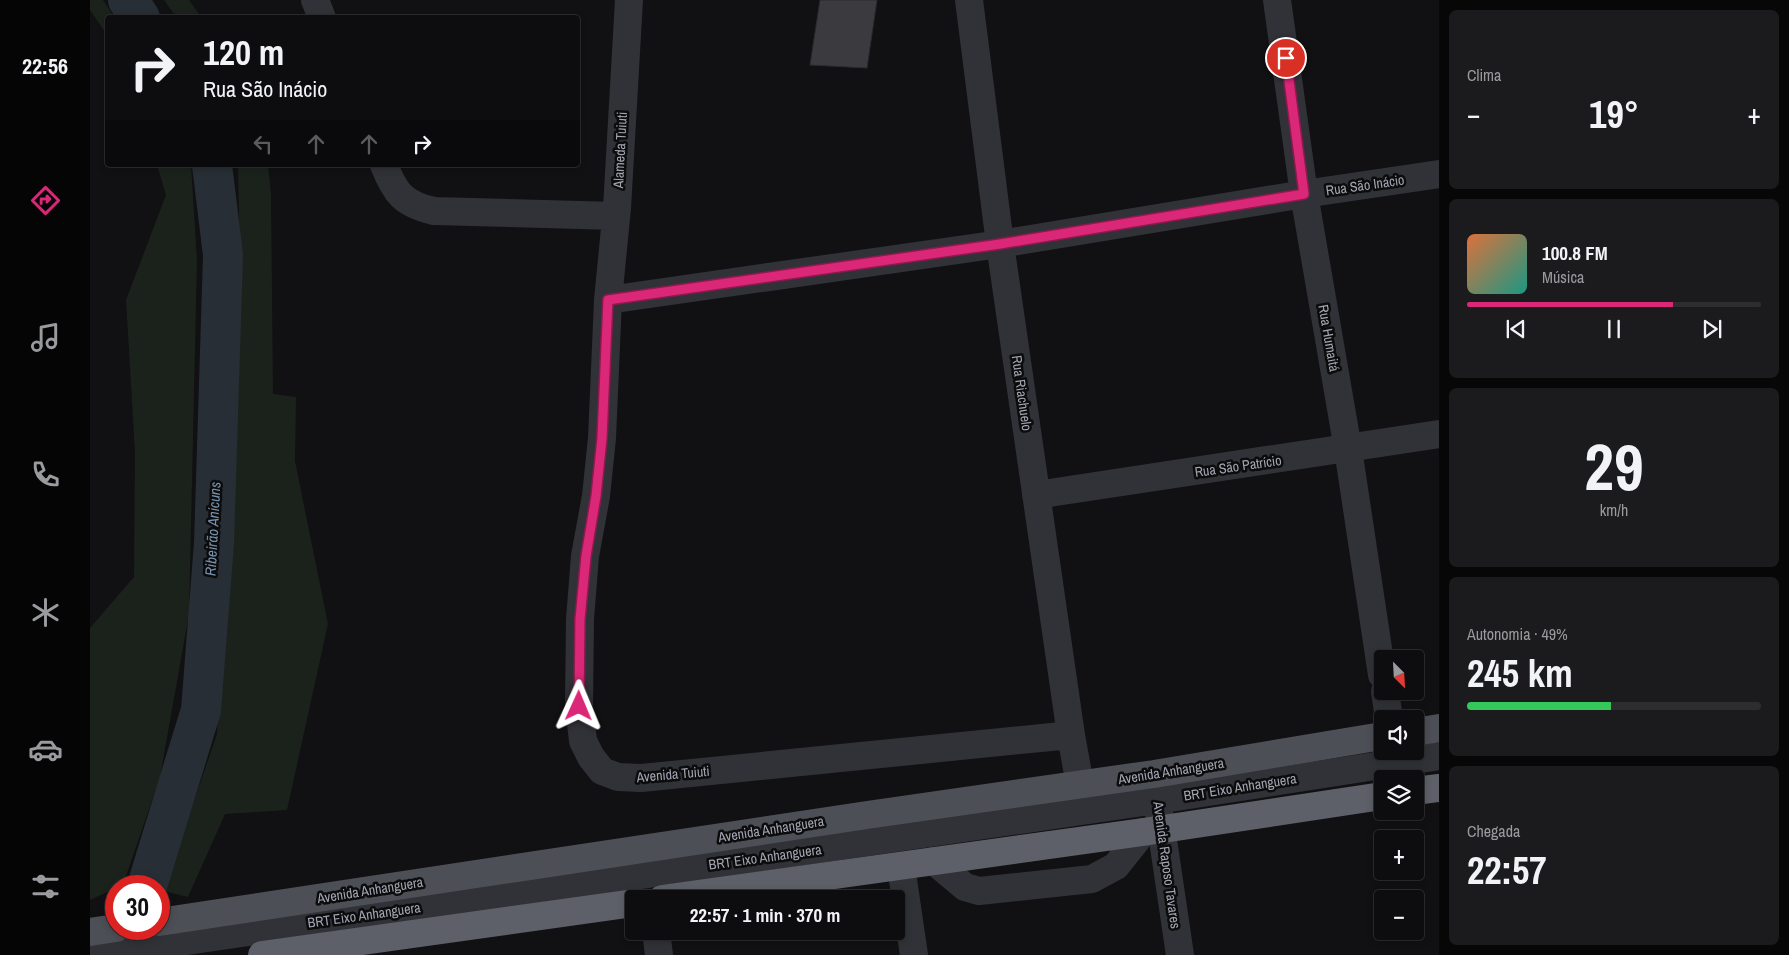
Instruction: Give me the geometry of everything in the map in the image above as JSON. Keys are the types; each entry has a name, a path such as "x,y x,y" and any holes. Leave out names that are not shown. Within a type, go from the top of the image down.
{"highway":[{"path":"1424,790 1439,788"},
{"path":"727,890 1374,797"},
{"path":"262,955 625,904"}],"main road":[{"path":"1424,730 1439,728"},
{"name":"Avenida Anhanguera","path":"170,924 200,928 867,815 1080,785 1155,787 1374,738"},
{"path":"90,932 105,930"}],"street":[{"path":"315,0 321,15"},
{"name":"Alameda Tuiuti","path":"608,300 616,216 629,0"},
{"name":"Rua Riachuelo","path":"969,0 1000,244 1071,735 1080,785"},
{"name":"Rua Humaitá","path":"1277,0 1304,194 1348,449 1378,650"},
{"path":"385,167 390,181 402,197 416,207 434,211 616,216"},
{"name":"Rua São Inácio","path":"608,300 1000,244 1304,194 1439,174"},
{"name":"Avenida Tuiuti","path":"608,300 602,438 596,496 586,556 581,610 579,706 583,741 591,757 602,771 618,777 641,778 1071,735"},
{"name":"Rua São Patrício","path":"1036,495 1439,434"},
{"name":"BRT Eixo Anhanguera","path":"90,955 200,928 1155,787 1439,756"},
{"name":"Avenida Raposo Tavares","path":"1155,787 1152,830 1180,955"},
{"path":"934,861 965,888 979,891 1092,879 1116,866 1152,830"},
{"path":"901,866 914,955"},
{"path":"657,940 659,955"}],"shaded area":[{"path":"90,0 103,0 113,15 105,15 105,32 90,10"},
{"path":"164,0 189,0 200,15 175,15"},
{"path":"158,167 191,167 197,260 189,614 160,777 126,875 105,875 105,893 90,900 90,628 134,577 135,452 126,300 166,195"},
{"path":"238,167 268,167 271,194 273,394 296,397 295,461 328,624 287,810 225,814 188,897 170,893 169,875 217,734 240,266"}],"building":[{"path":"820,0 877,0 867,68 810,65"}],"waterway":[{"name":"Ribeirão Anicuns","path":"128,0 138,15"},
{"name":"Ribeirão Anicuns","path":"150,875 201,710 214,543 223,255 212,167"},
{"name":"Ribeirão Anicuns","path":"125,955 130,940"}],"route":[{"path":"579,706 580,619 586,556 596,496 602,438 608,300 1000,244 1304,194 1286,58"}]}
